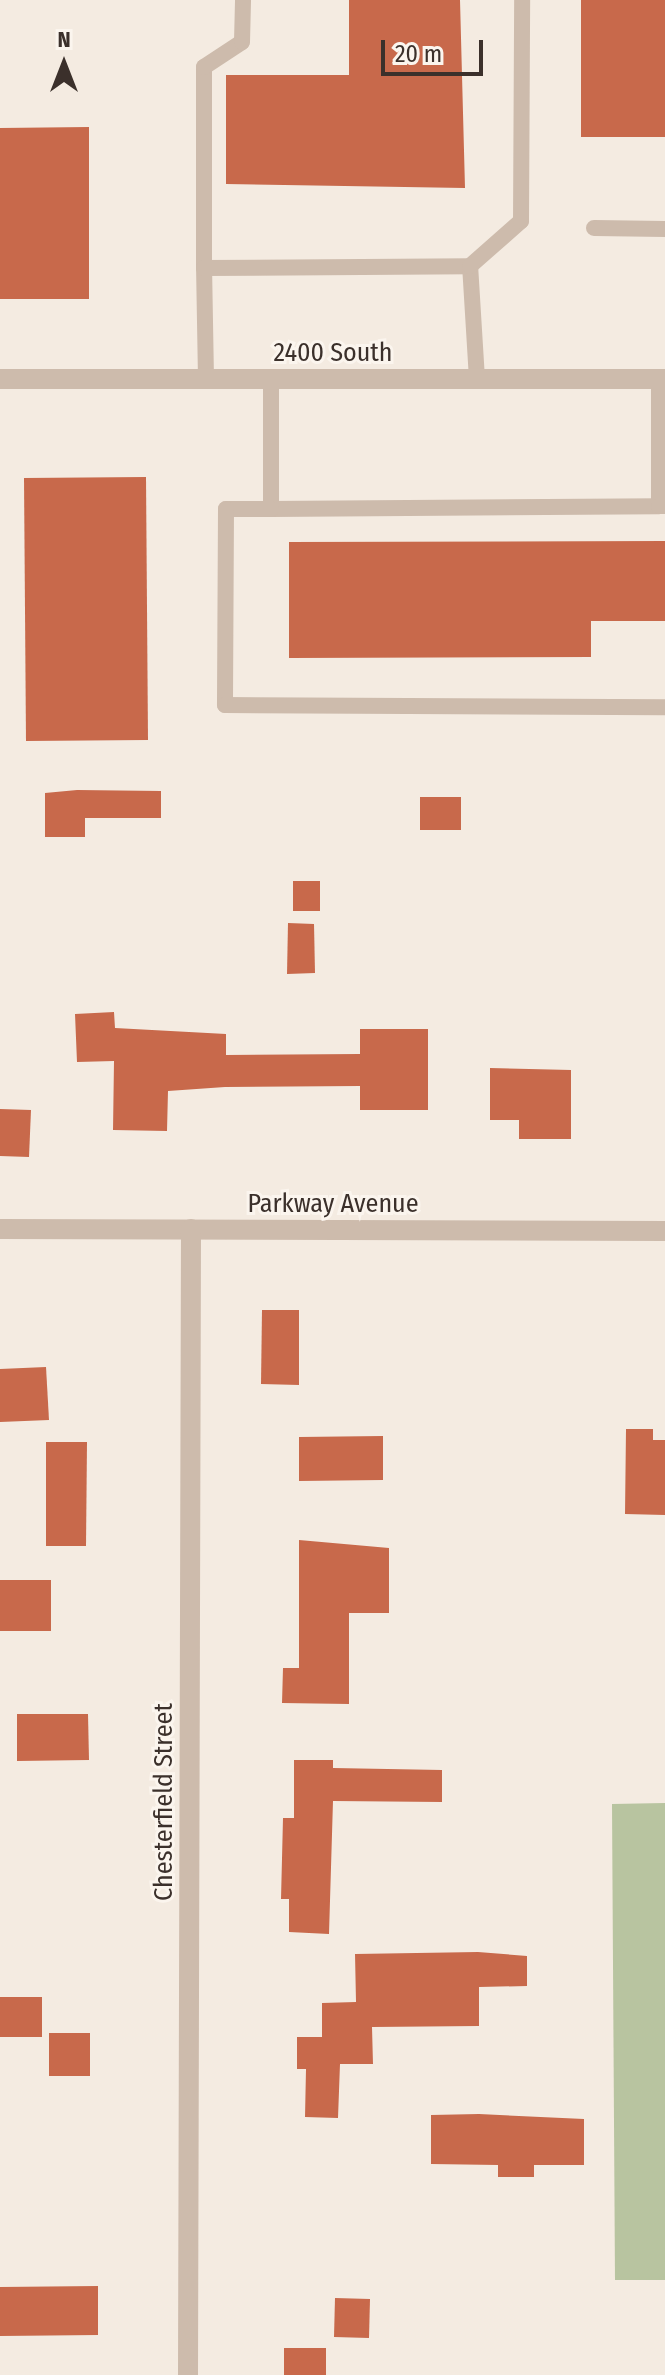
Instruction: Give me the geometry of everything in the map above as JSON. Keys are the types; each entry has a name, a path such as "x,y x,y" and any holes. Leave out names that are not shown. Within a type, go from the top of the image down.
{"street":[{"name":"2400 South","path":"0,379 662,379"},
{"name":"Parkway Avenue","path":"0,1229 665,1231"},
{"name":"Chesterfield Street","path":"188,2375 191,1229"}],"lane":[{"path":"206,379 204,67 242,42 243,0"},
{"path":"204,268 470,266 521,221 522,0"},
{"path":"594,228 665,229"},
{"path":"470,266 477,379"},
{"path":"271,379 271,509"},
{"path":"662,379 662,506 226,509 225,705 665,707"}],"green space":[{"path":"665,1803 665,2280 615,2280 612,1804"}],"building":[{"path":"349,0 460,0 465,188 226,184 226,75 349,75"},
{"path":"581,0 665,0 665,137 581,137"},
{"path":"89,127 89,299 0,299 0,128"},
{"path":"146,477 148,740 26,741 24,478"},
{"path":"665,541 665,621 591,621 591,657 289,658 289,542"},
{"path":"77,790 161,791 161,818 85,818 85,837 45,837 45,793"},
{"path":"420,797 461,797 461,830 420,830"},
{"path":"293,881 320,881 320,911 293,911"},
{"path":"288,923 314,924 315,973 287,974"},
{"path":"114,1012 115,1028 226,1034 226,1055 360,1054 360,1029 428,1029 428,1110 360,1110 360,1086 225,1087 168,1091 167,1131 113,1130 114,1061 77,1062 75,1014"},
{"path":"490,1068 571,1070 571,1139 519,1139 519,1120 490,1120"},
{"path":"0,1109 31,1110 29,1157 0,1156"},
{"path":"262,1310 299,1310 299,1385 261,1384"},
{"path":"46,1367 49,1420 0,1422 0,1369"},
{"path":"626,1429 653,1429 653,1440 665,1440 665,1515 625,1514"},
{"path":"383,1436 383,1480 299,1481 299,1437"},
{"path":"46,1442 87,1442 86,1546 46,1546"},
{"path":"299,1540 389,1548 389,1613 349,1613 349,1704 282,1703 283,1668 299,1668"},
{"path":"0,1580 51,1580 51,1631 0,1631"},
{"path":"17,1714 88,1714 89,1760 17,1761"},
{"path":"294,1760 333,1760 333,1768 442,1770 442,1802 333,1801 329,1934 289,1932 289,1899 281,1899 283,1818 294,1818"},
{"path":"478,1952 527,1956 527,1986 479,1987 479,2026 372,2027 373,2064 340,2064 338,2118 305,2117 306,2069 297,2069 297,2037 322,2037 322,2003 356,2002 355,1954"},
{"path":"0,1997 42,1997 42,2037 0,2037"},
{"path":"49,2033 90,2033 90,2076 49,2076"},
{"path":"431,2115 584,2119 584,2165 534,2165 534,2177 498,2177 498,2165 431,2164"},
{"path":"98,2286 98,2335 0,2336 0,2287"},
{"path":"335,2298 370,2299 369,2338 334,2337"},
{"path":"284,2348 326,2348 326,2375 284,2375"}]}
